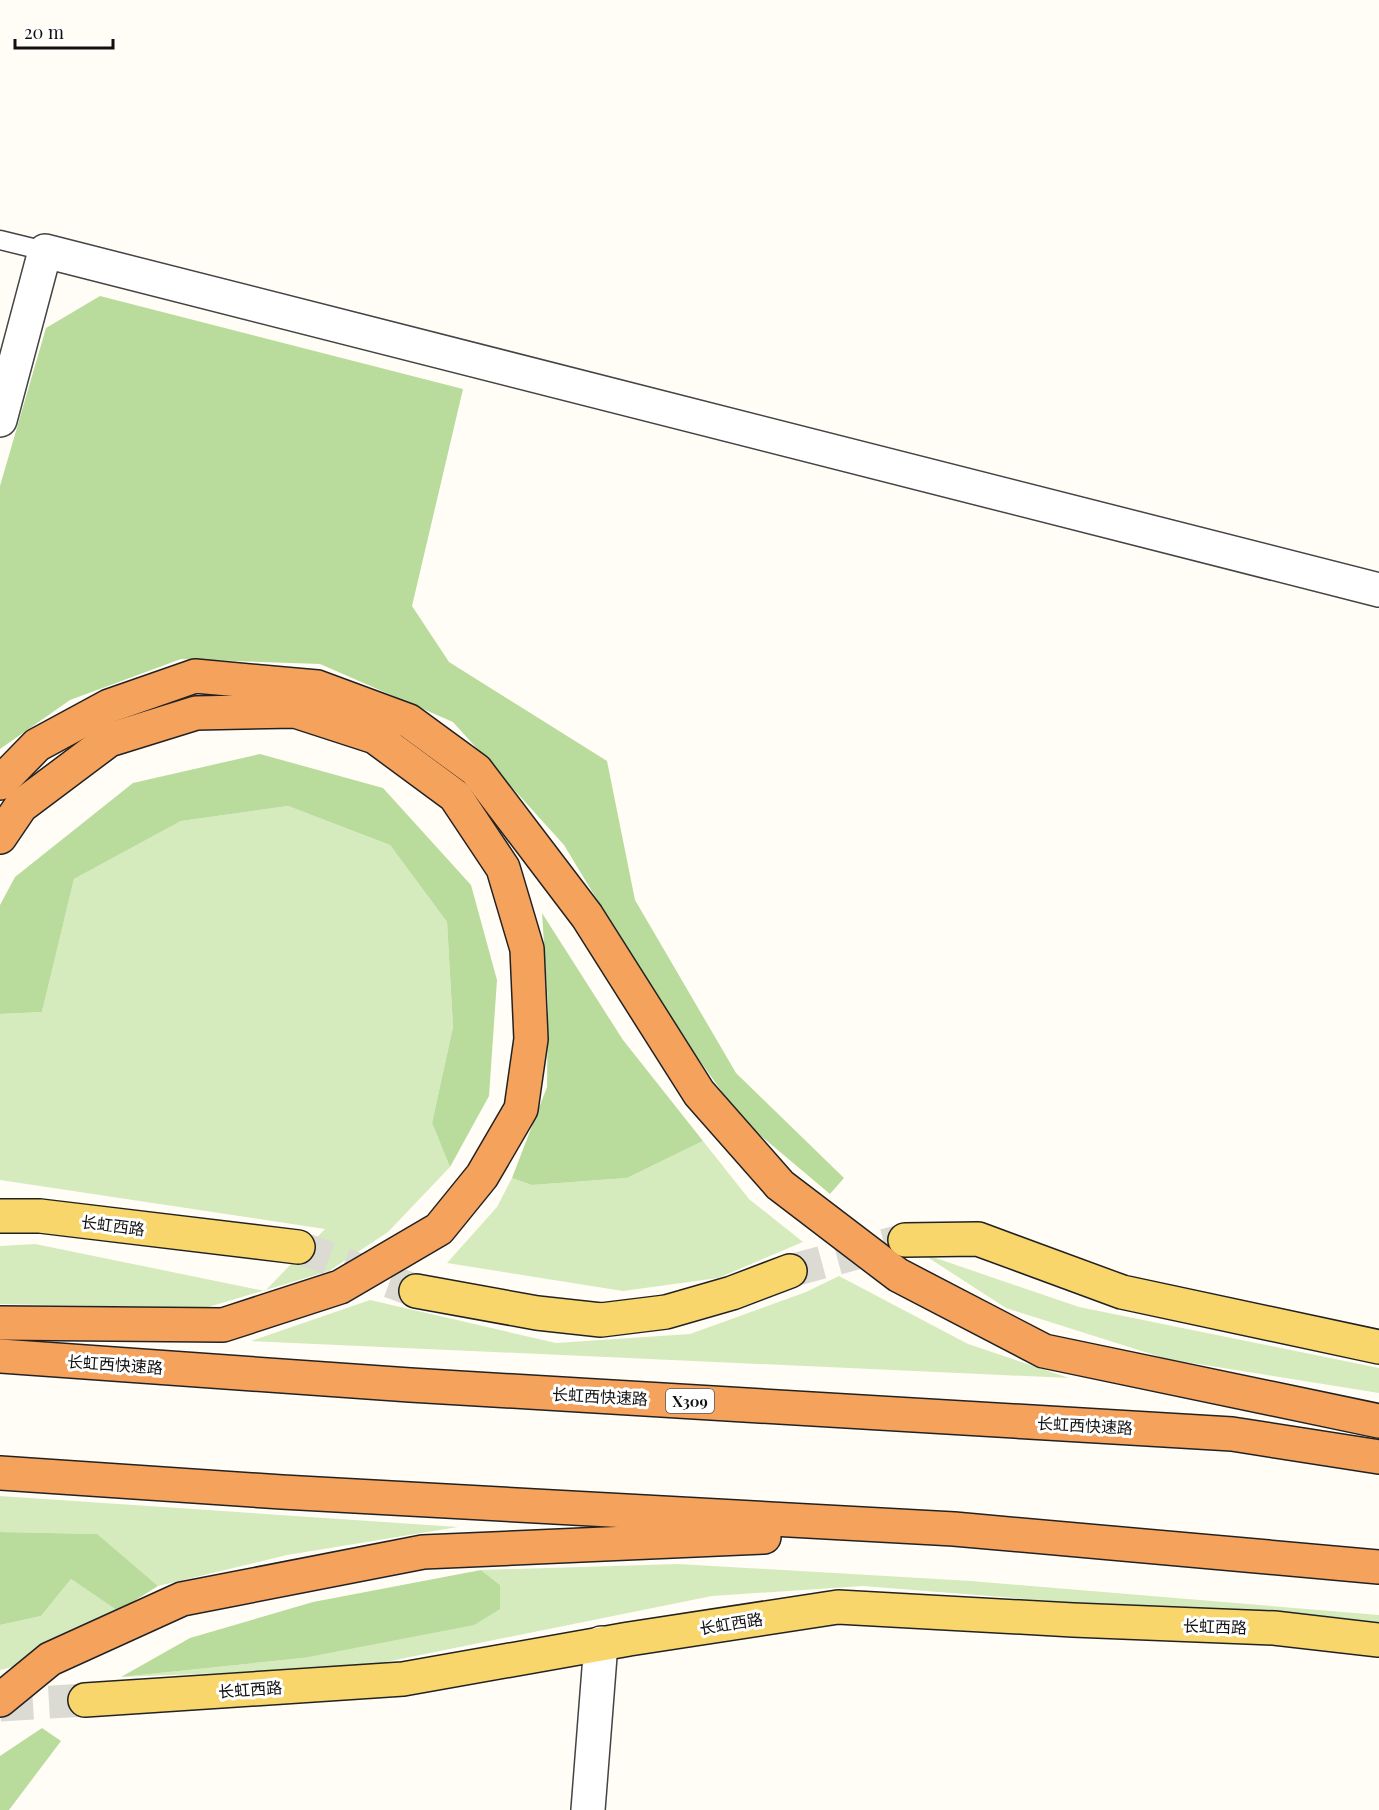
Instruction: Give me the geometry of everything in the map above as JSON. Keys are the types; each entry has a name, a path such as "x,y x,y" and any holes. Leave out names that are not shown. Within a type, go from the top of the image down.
{"highway":[{"path":"0,783 37,745 98,711 195,676 317,687 409,721 476,770 587,916 699,1093 780,1185 898,1275 1044,1351 1379,1421"},
{"path":"0,837 21,806 109,740 196,713 295,711 375,737 455,796 503,868 527,949 531,1039 521,1109 482,1176 439,1228 340,1287 223,1325 0,1323"},
{"name":"长虹西快速路","path":"0,1356 410,1385 1232,1434 1379,1457"},
{"path":"0,1473 282,1492 954,1529 1371,1571"},
{"path":"0,1700 50,1659 182,1599 423,1552 954,1529"}],"main road":[{"name":"长虹西路","path":"0,1216 40,1216 298,1247"},
{"path":"905,1240 978,1239 1122,1292 1379,1347"},
{"path":"416,1291 537,1313 601,1320 666,1312 732,1293 790,1271"},
{"name":"长虹西路","path":"85,1700 403,1679 601,1643 838,1607 1274,1628 1379,1640"}],"street":[{"path":"0,420 45,251 1379,590"},
{"path":"588,1810 601,1643"}],"lane":[{"path":"0,240 45,251"}],"green space":[{"path":"100,296 463,389 412,606 449,662 607,761 635,900 736,1073 844,1178 830,1194 742,1120 661,1006 564,845 453,722 320,664 181,659 70,700 0,749 0,486 46,328"},
{"path":"260,754 383,788 471,885 497,980 489,1096 450,1167 432,1123 453,1027 447,922 390,845 288,806 181,821 74,879 42,1012 0,1014 0,905 15,877 133,783"},
{"path":"288,806 390,845 447,922 453,1027 432,1123 450,1167 388,1232 329,1271 266,1290 325,1229 0,1180 0,1014 42,1012 74,879 181,821"},
{"path":"542,913 623,1040 703,1141 627,1178 532,1185 512,1178 547,1087 548,1004"},
{"path":"703,1141 749,1199 803,1242 718,1278 623,1291 447,1263 497,1207 512,1178 532,1185 627,1178"},
{"path":"35,1244 263,1291 205,1308 0,1304 0,1246"},
{"path":"921,1253 1079,1307 1379,1368 1379,1393 1167,1359 1006,1308"},
{"path":"839,1276 968,1344 1069,1378 251,1341 370,1300 556,1343 690,1334 806,1292"},
{"path":"0,1496 458,1527 287,1555 158,1586 96,1534 0,1532"},
{"path":"0,1532 97,1534 158,1586 118,1611 71,1579 41,1616 0,1625"},
{"path":"678,1564 971,1581 1379,1615 1379,1627 863,1586 712,1596 356,1668 121,1677 303,1658 500,1585 481,1570"},
{"path":"481,1570 500,1585 500,1609 474,1625 303,1658 121,1677 190,1638 313,1602"},
{"path":"71,1579 118,1611 16,1666 0,1670 0,1625 41,1616"},
{"path":"42,1728 61,1741 9,1810 0,1810 0,1756"}],"tunnel":[{"path":"790,1271 905,1240"},
{"path":"298,1247 416,1291"},
{"path":"0,1705 85,1700"}]}
